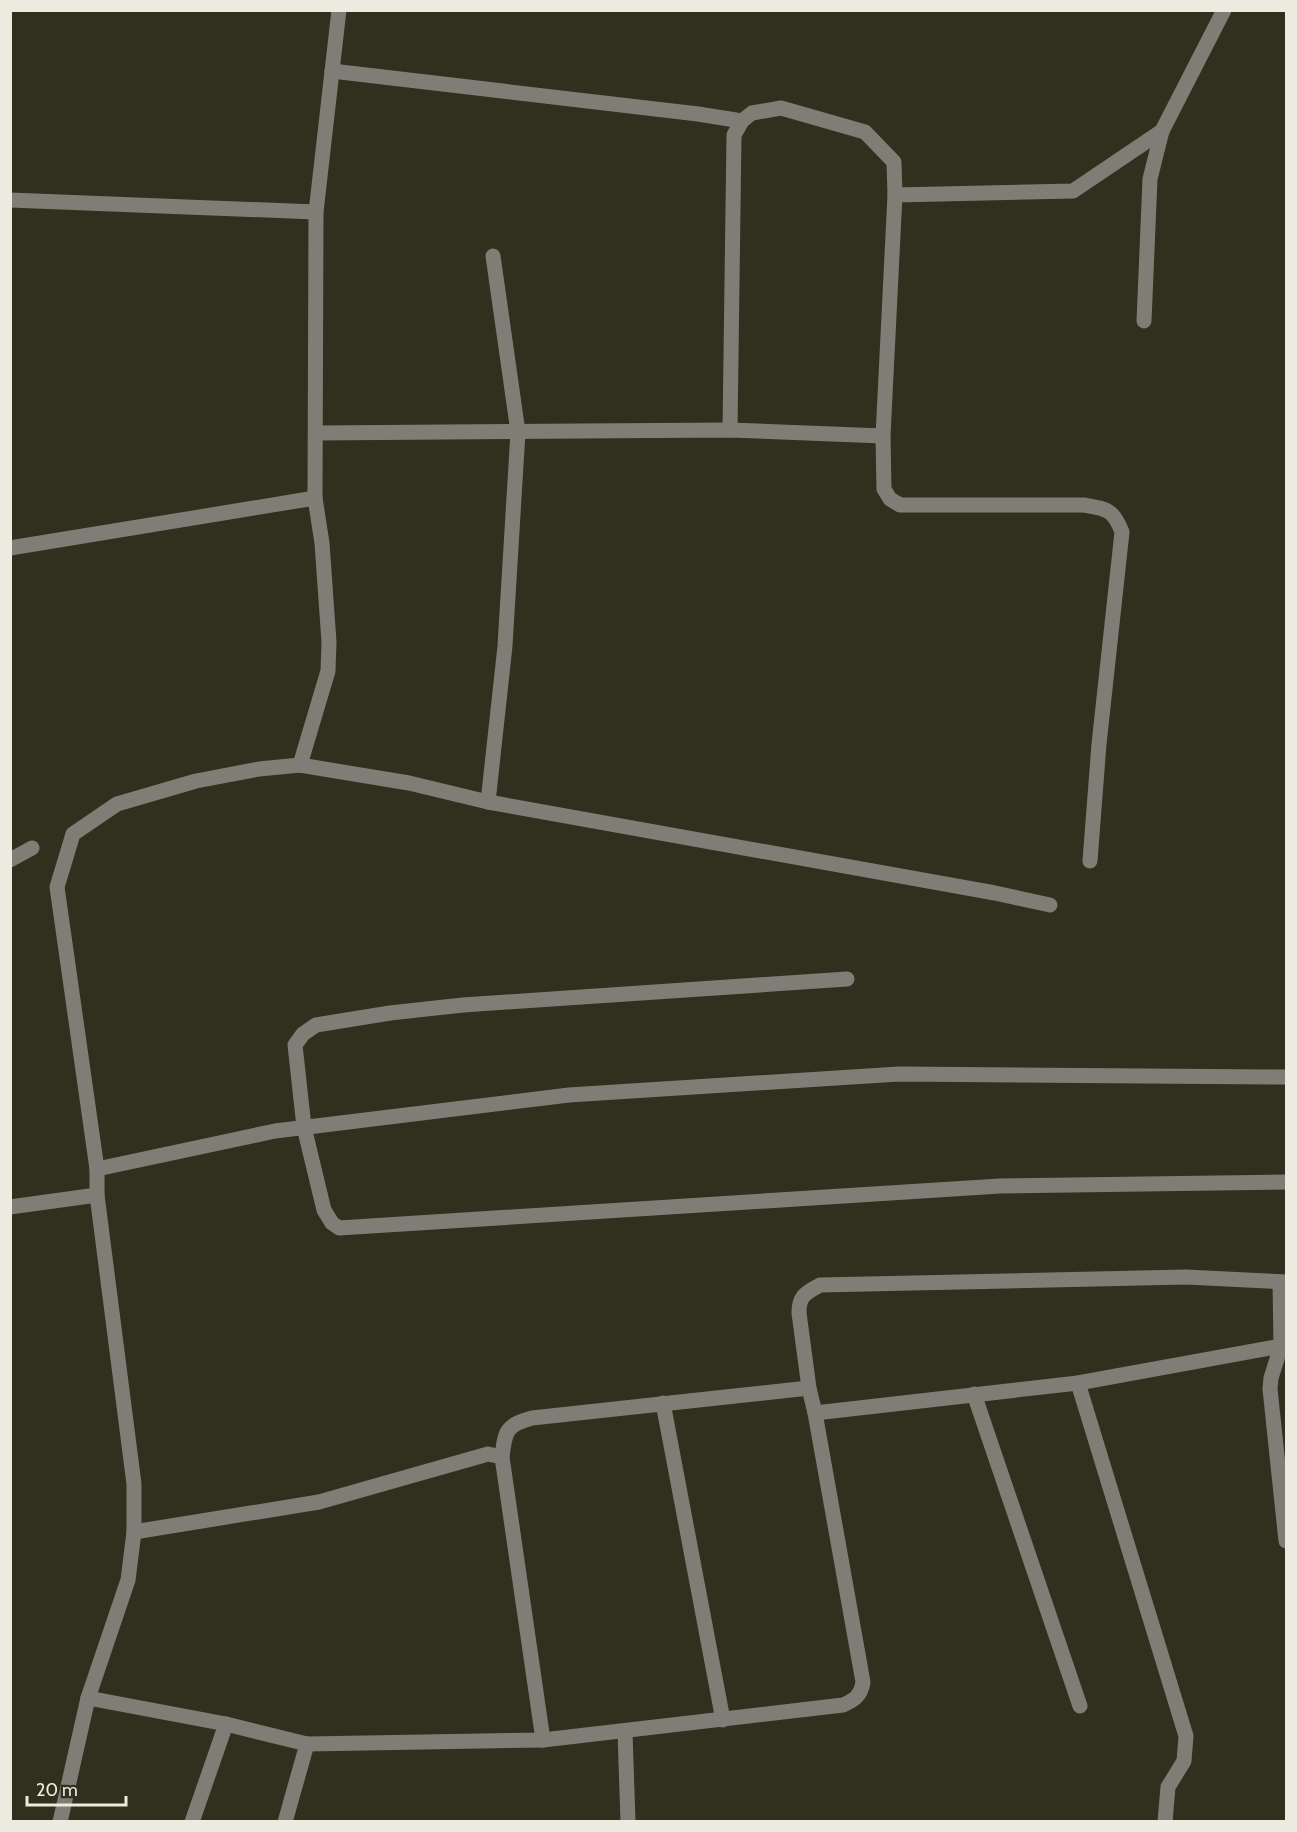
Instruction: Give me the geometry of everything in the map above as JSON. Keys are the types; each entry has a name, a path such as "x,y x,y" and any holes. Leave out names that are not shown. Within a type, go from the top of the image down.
{"street":[{"path":"300,765 328,671 329,642 322,543 315,498 316,212 339,10"},
{"path":"1144,321 1150,179 1162,131 1224,10"},
{"path":"332,71 742,121"},
{"path":"730,430 734,135 742,121 752,113 781,108 865,132 894,162 895,195 883,436 884,489 890,499 900,505 1084,505 1104,508 1115,515 1122,532 1099,744 1090,861"},
{"path":"895,195 1072,191 1162,131"},
{"path":"10,200 316,212"},
{"path":"488,802 505,646 518,432 493,255"},
{"path":"316,433 730,430 883,436"},
{"path":"10,548 315,498"},
{"path":"60,1821 88,1698 128,1580 134,1532 134,1484 97,1195 97,1169 57,887 73,834 117,804 196,781 259,769 300,765 409,783 488,802 995,893 1050,905"},
{"path":"10,860 32,848"},
{"path":"847,979 463,1005 390,1013 316,1025 303,1034 295,1045 304,1127 324,1210 332,1223 339,1228 1000,1186 1287,1182"},
{"path":"97,1169 275,1131 569,1095 899,1074 1287,1077"},
{"path":"10,1207 97,1195"},
{"path":"88,1698 225,1724 307,1744 543,1740 843,1705 855,1700 861,1692 863,1682 809,1388 799,1303 805,1293 820,1285 1186,1277 1283,1282 1281,1346 1270,1389 1287,1540"},
{"path":"815,1413 1078,1383 1281,1346"},
{"path":"1078,1383 1186,1736 1184,1761 1168,1787 1165,1821"},
{"path":"543,1740 502,1457 504,1436 516,1422 532,1418 663,1402 809,1388"},
{"path":"974,1394 1080,1706"},
{"path":"663,1402 723,1720"},
{"path":"134,1532 319,1502 488,1454 502,1457"},
{"path":"192,1821 225,1724"},
{"path":"625,1732 628,1821"},
{"path":"285,1821 307,1744"}]}
